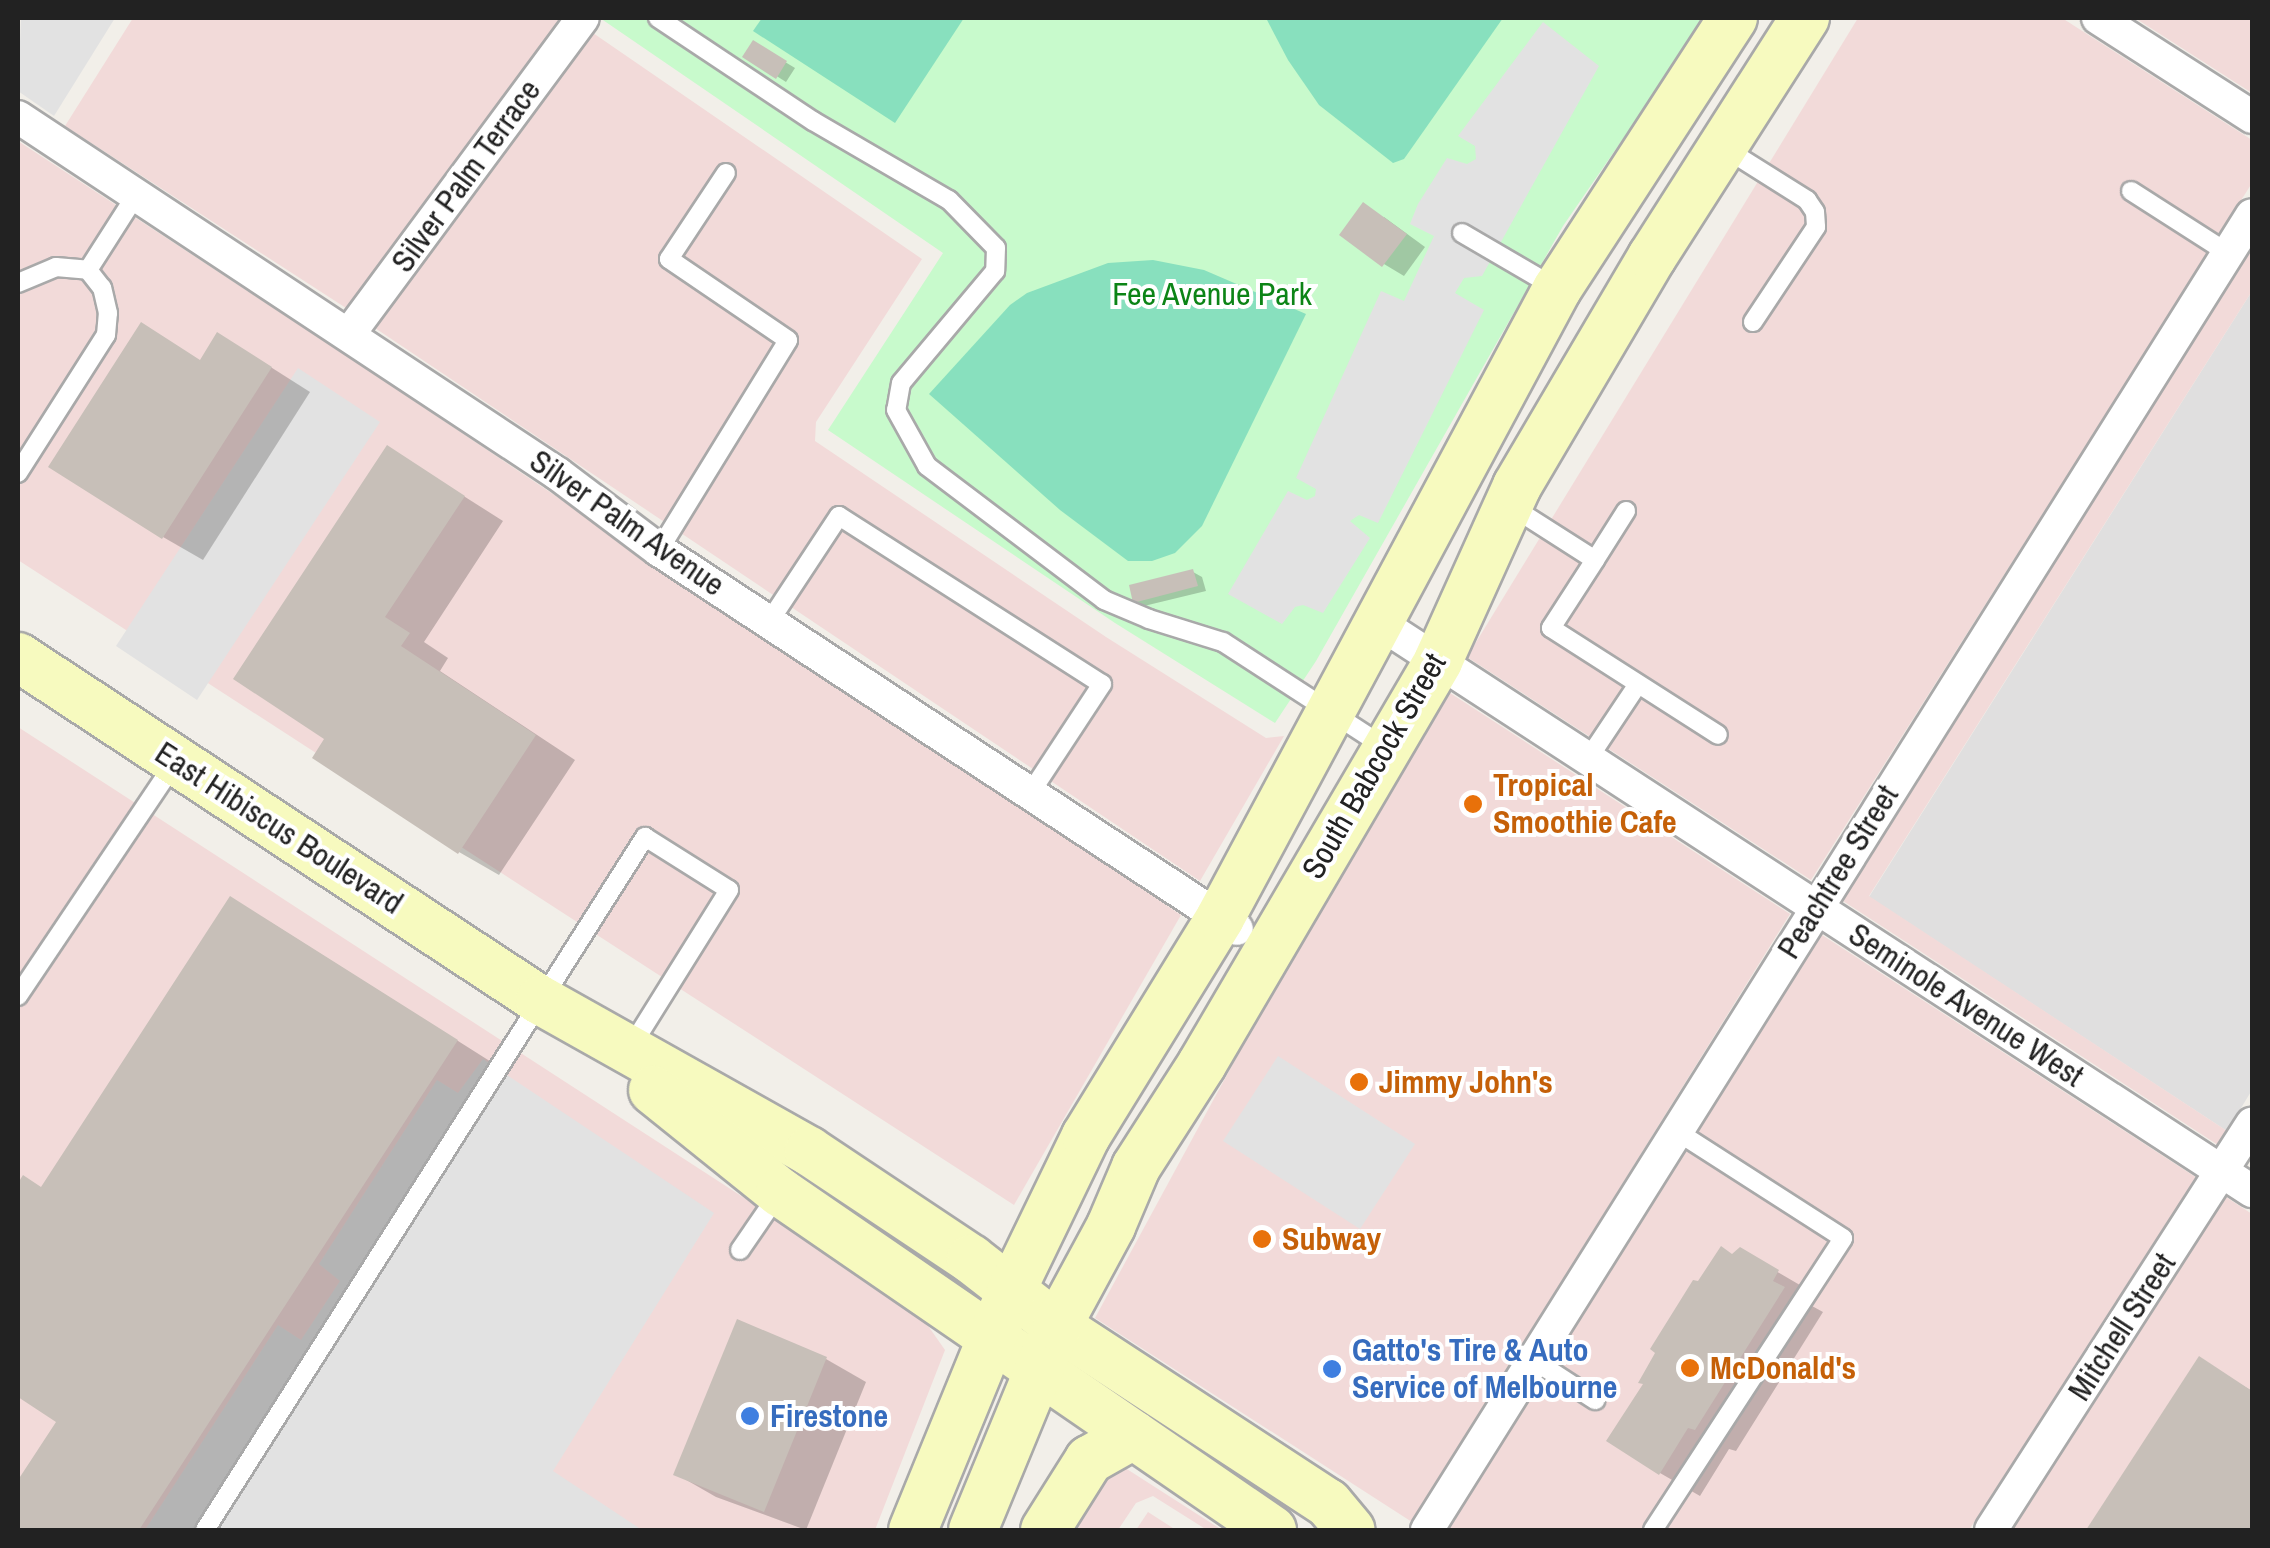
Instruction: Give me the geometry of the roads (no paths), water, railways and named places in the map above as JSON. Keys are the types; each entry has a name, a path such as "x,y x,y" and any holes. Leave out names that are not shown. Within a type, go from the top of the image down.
{"main road":[{"name":"South Babcock Street","path":"913,1530 1010,1291 1086,1136 1228,924 1378,622 1557,289 1733,18"},
{"name":"South Babcock Street","path":"973,1530 1057,1326 1111,1226 1136,1168 1202,1064 1438,661 1509,505 1652,256 1806,18"},
{"name":"East Hibiscus Boulevard","path":"18,657 540,1000 809,1151 971,1259 1057,1326 1328,1504 1351,1530"},
{"name":"East Hibiscus Boulevard","path":"540,1000 780,1192 1272,1530"},
{"path":"1045,1530 1089,1460 1133,1435"}],"street":[{"name":"Silver Palm Terrace","path":"350,334 583,18"},
{"path":"2098,18 2252,116"},
{"name":"Silver Palm Avenue","path":"18,118 350,334 558,474 659,550 1228,924"},
{"name":"Peachtree Street","path":"1427,1530 2252,215"},
{"name":"Seminole Avenue West","path":"1378,622 2252,1191"},
{"name":"Mitchell Street","path":"1990,1530 2252,1123"}],"lane":[{"path":"658,18 813,121 950,200 996,248 994,270 900,383 896,410 927,466 1104,600 1223,642 1386,748"},
{"path":"1723,147 1807,200 1815,212 1816,227 1753,322"},
{"path":"659,550 788,340 669,259 726,174"},
{"path":"2131,190 2228,253"},
{"path":"88,270 136,195"},
{"path":"1462,232 1557,289"},
{"path":"18,282 56,267 88,270 102,288 108,313 106,335 18,473"},
{"path":"1509,505 1595,560"},
{"path":"1626,512 1552,628 1718,735"},
{"path":"769,622 839,516 1102,684 1032,792"},
{"path":"1588,759 1638,684"},
{"path":"18,996 176,761"},
{"path":"205,1530 452,1148 540,1000 645,836 729,890 629,1050"},
{"path":"1653,1530 1843,1238 1678,1132"},
{"path":"740,1250 780,1192"},
{"path":"1535,1361 1595,1400"}],"place":[{"name":"Tropical Smoothie Cafe","path":"1473,804"},
{"name":"Jimmy John's","path":"1359,1082"},
{"name":"Subway","path":"1262,1239"},
{"name":"McDonald's","path":"1690,1368"},
{"name":"Gatto's Tire & Auto Service of Melbourne","path":"1332,1369"},
{"name":"Firestone","path":"750,1416"}],"park label":[{"name":"Fee Avenue Park","path":"1212,294"}]}
